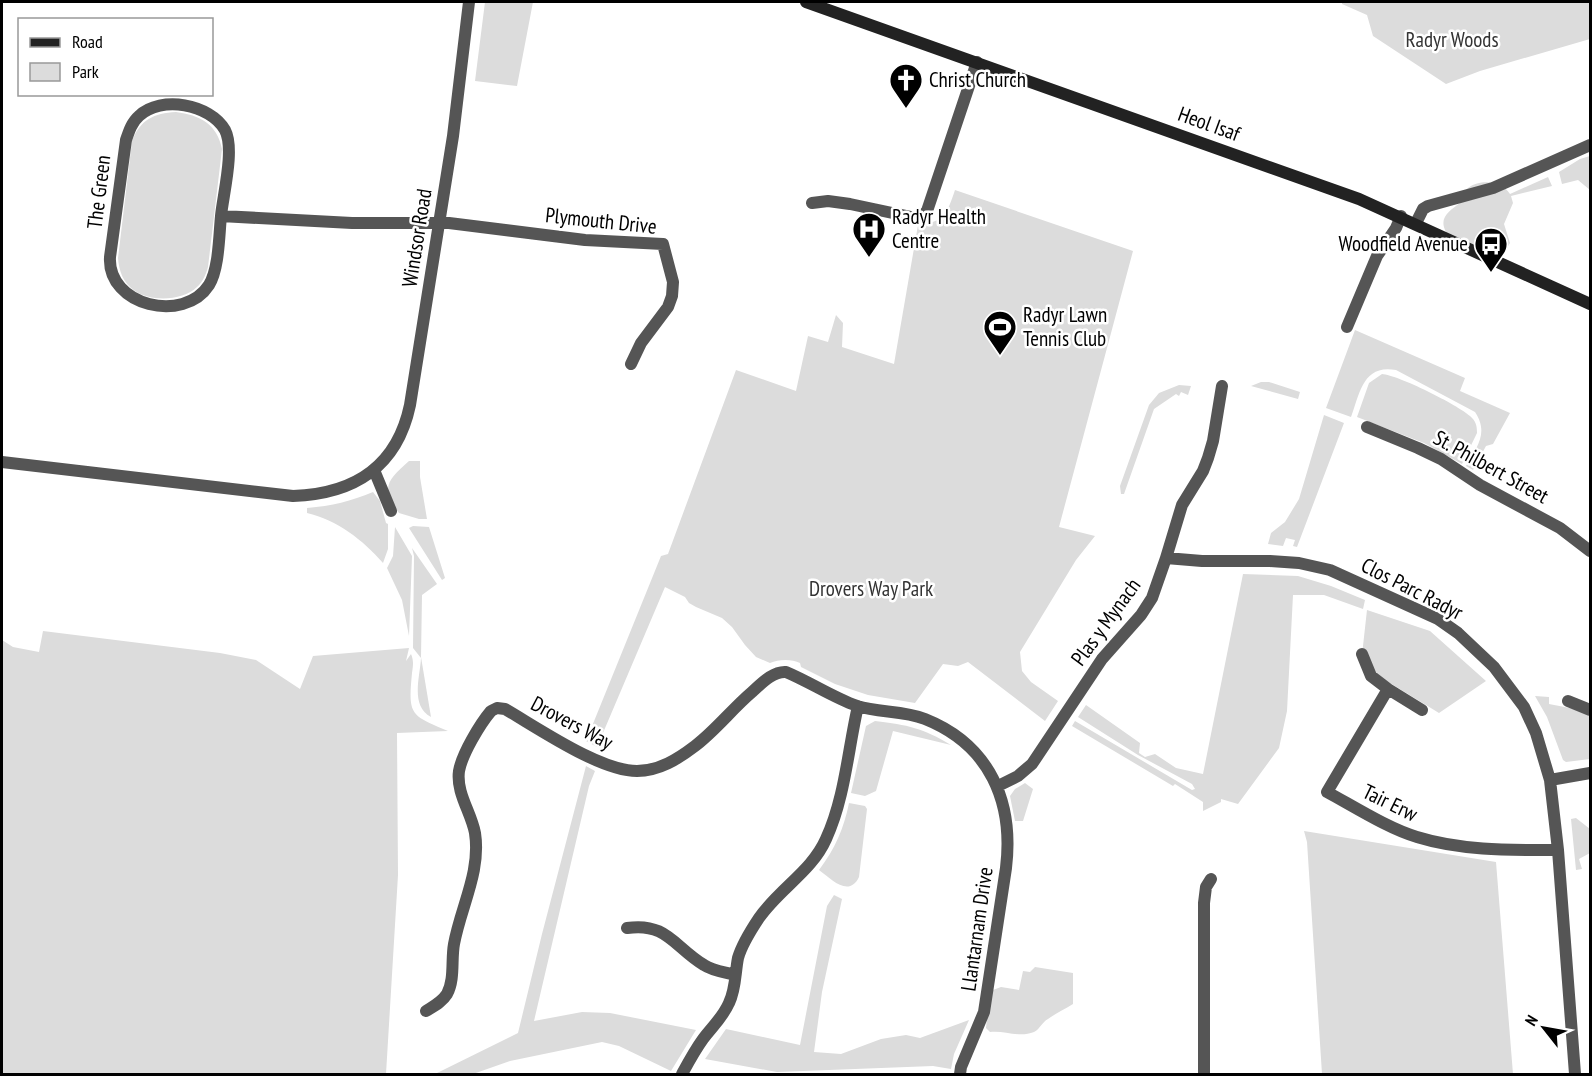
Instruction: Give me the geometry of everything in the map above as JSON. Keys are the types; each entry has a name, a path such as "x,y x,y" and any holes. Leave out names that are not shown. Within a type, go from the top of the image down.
{"main road":[{"name":"Heol Isaf","path":"806,2 1359,199 1401,216 1590,304"}],"street":[{"name":"Windsor Road","path":"2,462 293,496 311,496 342,488 359,481 374,470 396,444 408,412 453,136 469,2"},
{"path":"812,203 828,201 916,218 922,216 927,211 977,62"},
{"name":"The Green","path":"181,105 201,110 217,121 224,130 229,148 221,216 213,276 205,291 197,297 179,305 140,302 131,297 116,282 110,257 126,140 129,130 140,115 156,107 181,105"},
{"path":"1416,223 1423,209 1428,206 1494,188 1590,145"},
{"path":"221,216 341,223 439,223"},
{"path":"1347,327 1377,256 1396,228 1401,216"},
{"name":"Plymouth Drive","path":"439,223 585,240 663,244 674,282 672,296 668,307 641,343 631,364"},
{"name":"Plas y Mynach","path":"998,786 1018,776 1032,764 1102,659 1141,615 1152,598 1167,558 1182,505 1203,471 1208,458 1222,386"},
{"name":"St. Philbert Street","path":"1367,428 1441,459 1480,485 1560,528 1590,551"},
{"path":"374,470 391,511"},
{"name":"Clos Parc Radyr","path":"1167,558 1202,561 1270,561 1317,566 1372,588 1438,619 1478,650 1509,687 1524,707 1536,733 1550,780 1558,850 1575,1074"},
{"path":"1362,654 1371,676 1422,710"},
{"name":"Drovers Way","path":"426,1011 439,1003 447,994 451,982 454,943 475,867 475,833 461,793 460,769 491,711 497,708 505,709 594,758 624,770 637,771 660,767 682,756 710,734 751,693 780,671 794,675 858,706 907,714 936,724 967,745 984,763 998,786"},
{"name":"Tair Erw","path":"1388,689 1327,792 1370,816 1416,837 1457,845 1558,850"},
{"path":"1568,702 1590,710"},
{"path":"682,1074 703,1039 720,1020 729,1004 742,946 759,918 770,903 807,867 825,842 839,796 858,706"},
{"path":"1550,780 1590,773"},
{"name":"Llantarnam Drive","path":"960,1074 984,1012 1009,849 1007,816 998,786"},
{"path":"1204,1074 1204,903 1206,887 1211,879"},
{"path":"627,928 639,926 658,930 667,934 702,964 735,975"}],"green space":[{"path":"485,2 533,2 517,86 475,81"},
{"name":"Radyr Woods","path":"1342,2 1590,2 1590,39 1480,71 1446,84 1373,36 1367,15"},
{"path":"176,112 200,118 206,122 216,133 222,149 208,267 203,280 191,292 167,298 149,297 131,288 119,268 118,258 132,141 139,128 149,119 161,114"},
{"path":"1590,156 1590,190 1578,180 1562,184 1559,172 1580,159"},
{"path":"1548,177 1552,186 1511,196 1513,203 1504,224 1510,243 1504,253 1499,255 1475,251 1452,243 1444,227 1444,218 1461,202 1463,194 1468,189 1474,185 1490,183 1498,184 1510,194"},
{"name":"Drovers Way Park","path":"955,190 1133,251 1059,527 1095,536 1076,560 1020,652 1022,671 1031,682 1058,701 1045,721 968,662 958,666 943,664 915,703 868,695 835,684 801,667 797,662 781,660 770,663 756,657 722,618 696,607 685,597 665,587 597,747 586,741 661,556 668,554 736,370 796,391 808,336 828,342 836,315 843,323 842,347 894,364 918,225 934,222 944,215"},
{"path":"1355,330 1465,378 1460,391 1510,413 1493,444 1486,446 1473,470 1466,466 1480,440 1481,427 1475,412 1396,370 1376,371 1364,382 1351,417 1326,408"},
{"path":"1382,374 1401,379 1428,391 1472,418 1476,424 1477,433 1462,464 1424,443 1357,417 1369,383"},
{"path":"1269,382 1300,392 1298,399 1251,386"},
{"path":"1179,385 1191,386 1188,395 1181,392 1179,396 1176,394 1154,409 1124,494 1121,494 1120,486 1149,405 1159,393"},
{"path":"1324,415 1344,423 1297,547 1293,546 1295,540 1286,538 1283,546 1268,544 1271,533 1285,522 1299,499"},
{"path":"409,461 420,461 420,477 427,519 399,513 389,496 389,484 396,473"},
{"path":"373,492 380,501 388,524 388,549 383,563 349,532 318,516 307,513 307,508 341,503"},
{"path":"395,527 412,556 409,636 402,600 387,568 393,556"},
{"path":"429,527 445,578 442,580 409,528"},
{"path":"412,548 437,584 422,595 421,657 431,717 424,712 418,699 421,658 413,648 414,556"},
{"path":"1243,574 1298,576 1365,600 1363,609 1324,595 1293,595 1287,711 1279,748 1238,804 1221,799 1221,802 1203,811 1203,802 1072,726 1075,721 1192,790 1195,789 1192,784 1138,755 1078,717 1086,705 1140,743 1139,753 1145,757 1155,754 1176,768 1203,774"},
{"path":"1367,610 1430,631 1486,681 1439,713 1372,672 1362,655"},
{"path":"43,631 220,653 256,660 300,689 313,656 409,648 406,661 411,654 413,664 411,698 414,712 426,721 448,731 397,733 398,875 386,1074 2,1074 2,640 13,647 39,652"},
{"path":"1535,696 1549,697 1549,704 1575,709 1590,716 1590,759 1566,762 1563,760 1547,717"},
{"path":"875,721 915,728 951,745 893,731 876,791 865,796 851,793 866,726"},
{"path":"586,766 595,771 589,786 534,1021 582,1012 610,1013 696,1030 671,1071 619,1046 602,1042 510,1061 473,1074 435,1074 518,1033"},
{"path":"1025,783 1033,789 1023,821 1015,821 1010,796 1015,789"},
{"path":"849,803 865,806 867,809 859,877 855,883 845,886 834,882 819,870 838,838"},
{"path":"1576,818 1590,829 1590,853 1579,859 1582,869 1576,870 1571,819"},
{"path":"1304,831 1496,862 1513,1074 1322,1074 1307,842"},
{"path":"834,895 842,899 822,992 814,1052 841,1054 881,1039 906,1035 920,1038 969,1020 954,1054 951,1069 933,1066 777,1072 705,1059 726,1029 800,1045 827,906"},
{"path":"1035,967 1073,973 1073,1004 1046,1020 1034,1032 1023,1034 990,1032 986,1028 989,997 993,990 1001,987 1019,990 1023,971 1030,972"}],"place":[{"name":"Christ Church","path":"906,109"},
{"name":"Radyr Health Centre","path":"869,258"},
{"name":"Woodfield Avenue","path":"1491,273"},
{"name":"Radyr Lawn Tennis Club","path":"1000,356"}]}
